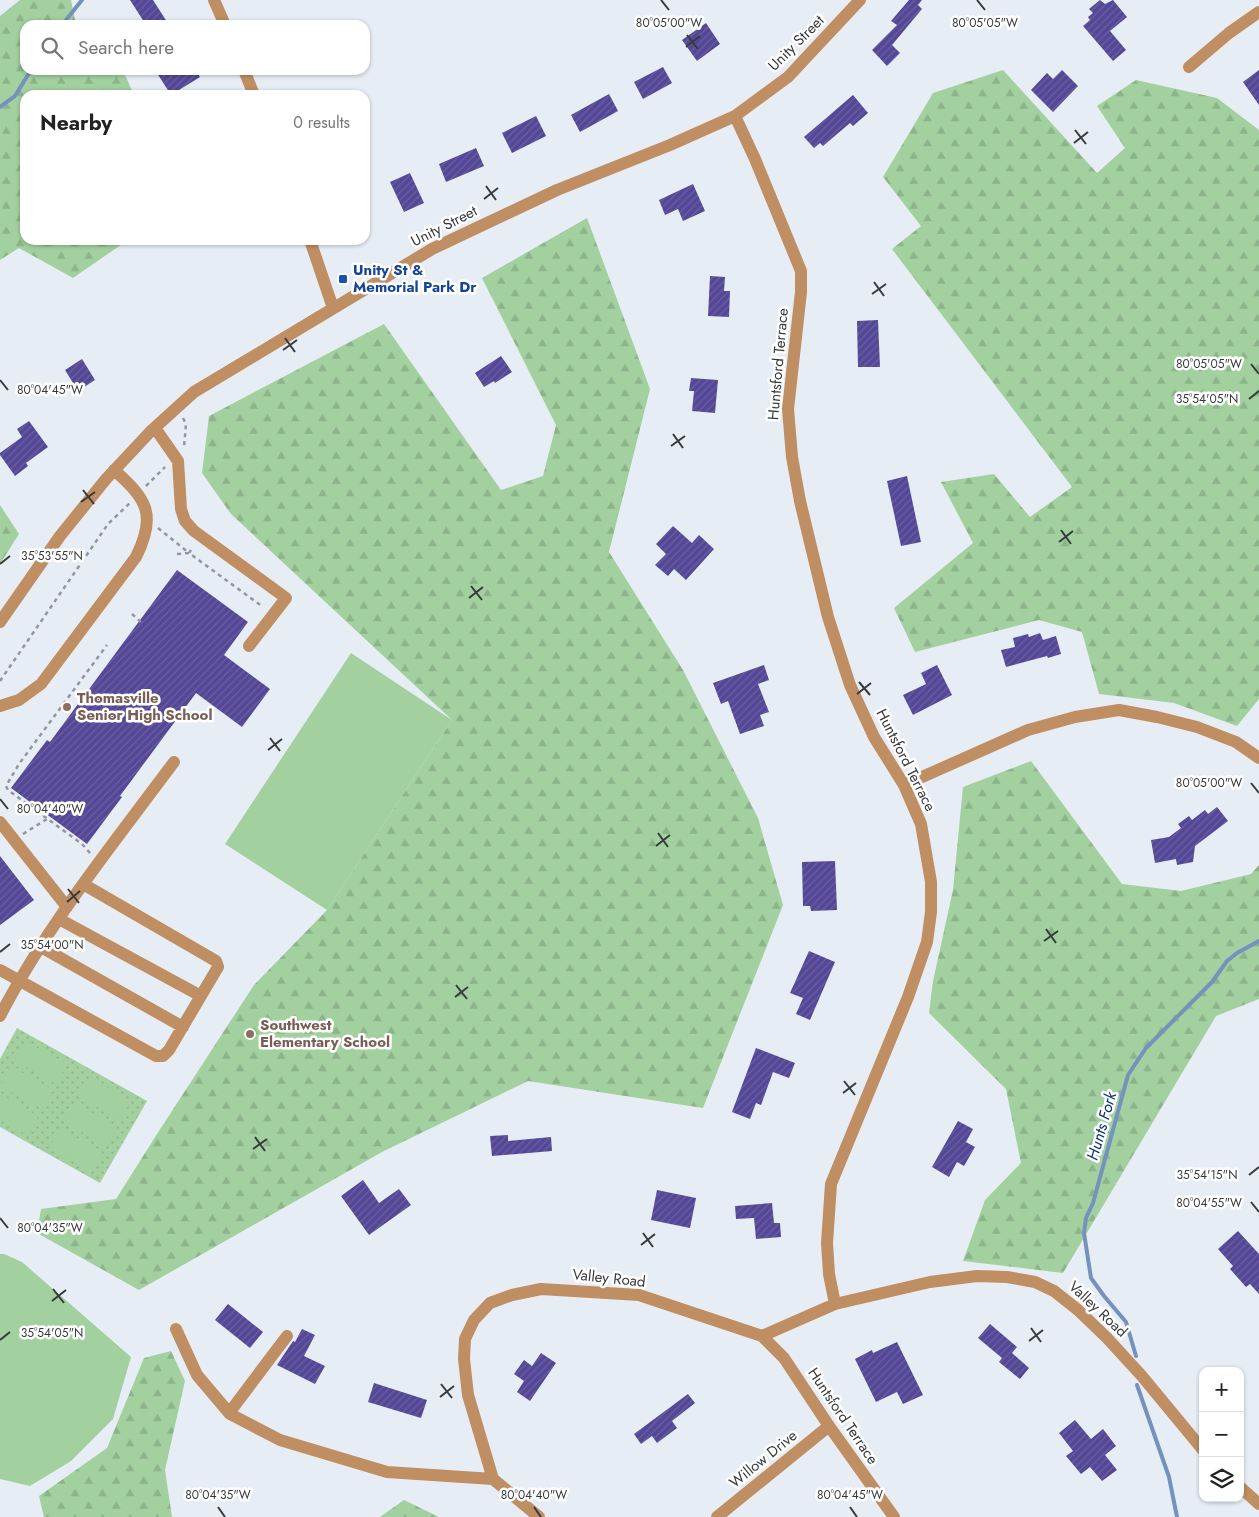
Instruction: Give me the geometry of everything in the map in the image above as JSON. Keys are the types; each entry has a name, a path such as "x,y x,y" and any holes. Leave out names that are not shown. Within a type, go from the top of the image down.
{"street":[{"path":"214,0 223,20"},
{"name":"Unity Street","path":"0,622 60,536 114,470 154,428 194,392 432,248 557,190 670,145 735,116 788,76 854,2"},
{"path":"1189,67 1229,33 1259,12"},
{"path":"246,75 252,90"},
{"name":"Huntsford Terrace","path":"735,116 755,159 801,272 801,292 788,409 792,457 800,501 826,610 850,685 874,737 904,785 921,824 931,882 931,912 927,942 908,997 831,1184 828,1274 835,1304"},
{"path":"312,245 333,308"},
{"path":"154,428 178,461 181,509 185,521 194,531 286,598 249,646"},
{"path":"0,706 18,700 41,684 136,557 146,538 148,519 142,501 133,487 114,470"},
{"path":"904,785 1028,730 1075,717 1120,710 1197,727 1236,742 1259,758"},
{"path":"0,1016 19,980 67,907 174,762"},
{"path":"0,822 67,907"},
{"path":"0,970 156,1056 163,1056 169,1050 218,967 216,961 83,884"},
{"path":"59,919 201,996"},
{"path":"41,947 183,1027"},
{"name":"Valley Road","path":"493,1479 468,1395 464,1358 465,1339 474,1320 490,1303 512,1295 540,1289 640,1295 762,1336 835,1304 930,1282 977,1276 1007,1276 1035,1282 1054,1291 1078,1310 1107,1338 1141,1375 1199,1445"},
{"path":"176,1329 197,1375 229,1413 280,1440 388,1472 493,1479 539,1517"},
{"path":"229,1413 287,1336"},
{"name":"Huntsford Terrace","path":"762,1336 784,1358 829,1426 894,1517"},
{"name":"Willow Drive","path":"717,1517 829,1426"},
{"path":"1244,1490 1259,1504"}],"path":[{"path":"0,681 108,524 138,495"},
{"path":"148,519 170,540 190,552 265,609"},
{"path":"177,554 190,552"},
{"path":"132,614 143,624"},
{"path":"99,863 82,844 8,790 6,786 18,764 106,645"},
{"path":"14,840 47,819"}],"green space":[{"path":"20,0 71,0 75,20 20,20 20,75 124,75 132,90 20,90 20,245 121,245 73,278 19,248 0,260 0,16"},
{"path":"1003,70 1097,173 1125,148 1097,106 1136,80 1217,98 1259,130 1259,699 1237,726 1174,703 1099,694 1082,632 1039,620 915,652 894,608 973,543 941,482 994,474 1030,517 1072,487 892,249 921,226 883,177 933,93"},
{"path":"587,218 650,389 609,552 683,670 758,818 783,905 703,1108 528,1081 382,1152 139,1290 37,1233 41,1209 116,1199 254,985 327,910 452,720 231,514 202,473 209,416 384,324 501,490 543,476 556,425 482,278"},
{"path":"0,505 19,534 0,564"},
{"path":"351,653 452,720 327,910 225,844"},
{"path":"1031,761 1122,884 1181,891 1251,874 1259,865 1259,999 1216,1016 1063,1273 963,1261 985,1200 1021,1163 1006,1089 929,1013 933,981 953,890 963,787"},
{"path":"17,1028 147,1101 100,1183 0,1127 0,1059"},
{"path":"25,1041 67,1064 56,1084 14,1060"},
{"path":"11,1066 53,1090 42,1109 0,1086"},
{"path":"90,1077 131,1101 120,1120 79,1096"},
{"path":"0,1094 38,1116 27,1135 0,1119"},
{"path":"75,1103 117,1127 106,1146 64,1122"},
{"path":"60,1129 102,1152 91,1172 49,1148"},
{"path":"0,1254 22,1262 131,1357 113,1419 71,1461 30,1486 0,1479"},
{"path":"171,1351 185,1381 165,1470 172,1517 44,1517 39,1496 107,1448 144,1358"},
{"path":"404,1500 439,1517 380,1517"}],"building":[{"path":"130,0 153,0 166,20 143,20"},
{"path":"909,0 922,0 918,5 922,9 892,45 900,53 887,66 872,50 897,25 891,21"},
{"path":"1100,0 1105,4 1113,0 1127,17 1110,31 1126,50 1113,61 1083,26 1090,20 1088,17 1093,13 1089,9"},
{"path":"706,23 720,44 697,61 682,40"},
{"path":"663,67 672,83 643,99 634,82"},
{"path":"1062,70 1078,86 1053,112 1031,90 1047,73 1053,79"},
{"path":"1259,70 1259,105 1243,82"},
{"path":"158,75 199,75 200,77 179,90 168,90"},
{"path":"609,94 618,111 580,132 571,115"},
{"path":"853,95 868,113 853,126 850,123 823,146 820,143 814,148 804,137"},
{"path":"536,116 546,136 512,153 502,133"},
{"path":"476,148 484,166 446,182 439,164"},
{"path":"410,173 424,203 404,212 390,182"},
{"path":"693,184 705,211 683,221 678,209 665,215 659,200"},
{"path":"710,276 725,277 724,291 730,291 729,317 708,316"},
{"path":"878,320 880,367 858,367 857,321"},
{"path":"501,356 512,372 495,383 494,381 484,387 475,373"},
{"path":"82,359 95,380 78,391 65,370"},
{"path":"691,378 718,380 715,413 692,411 694,391 689,391"},
{"path":"29,421 48,447 26,463 28,466 15,476 0,453 22,437 17,429"},
{"path":"907,476 921,542 901,546 887,481"},
{"path":"673,526 692,543 699,535 714,549 686,580 674,569 668,576 655,565 666,554 656,544"},
{"path":"177,570 248,622 224,655 270,689 242,727 196,693 87,844 11,788 47,740 50,742"},
{"path":"1040,633 1043,640 1056,636 1061,654 1006,667 1001,650 1015,647 1013,638 1028,634 1029,637"},
{"path":"764,665 769,680 758,684 769,712 760,715 764,726 740,734 728,701 721,704 713,683"},
{"path":"937,665 952,695 913,715 903,695 926,684 921,673"},
{"path":"1217,807 1228,821 1195,846 1193,862 1177,865 1176,859 1155,863 1151,840 1169,837 1181,828 1178,824 1189,816 1192,820 1205,810 1208,814"},
{"path":"0,856 34,900 0,925"},
{"path":"835,861 837,910 811,911 810,906 803,906 802,862"},
{"path":"809,951 835,962 810,1020 796,1014 803,998 790,993"},
{"path":"756,1048 795,1063 789,1078 773,1072 761,1105 756,1103 750,1119 732,1112"},
{"path":"958,1121 973,1129 966,1142 975,1147 964,1166 957,1162 949,1177 932,1167"},
{"path":"508,1135 508,1141 551,1137 552,1151 492,1156 490,1136"},
{"path":"363,1180 379,1203 399,1189 411,1205 369,1235 341,1196"},
{"path":"657,1190 696,1198 690,1228 651,1220"},
{"path":"772,1203 774,1223 780,1223 781,1237 756,1239 754,1218 736,1219 735,1206"},
{"path":"1238,1231 1259,1254 1259,1294 1250,1284 1246,1287 1230,1269 1233,1266 1218,1249"},
{"path":"228,1304 263,1332 250,1348 215,1320"},
{"path":"990,1324 1017,1347 1012,1353 1029,1368 1020,1379 999,1362 1002,1358 978,1338"},
{"path":"302,1329 315,1335 304,1356 325,1366 315,1384 277,1365 293,1341 295,1342"},
{"path":"897,1342 923,1395 903,1404 897,1392 876,1402 855,1359 872,1350 873,1353"},
{"path":"541,1353 556,1363 530,1401 517,1392 524,1381 514,1374 524,1360 532,1366"},
{"path":"374,1383 427,1400 421,1418 368,1402"},
{"path":"688,1394 695,1403 672,1421 677,1428 657,1443 652,1436 641,1444 634,1434"},
{"path":"1075,1420 1091,1439 1103,1429 1116,1446 1105,1455 1117,1470 1102,1481 1090,1467 1081,1474 1066,1456 1073,1451 1059,1433"}],"waterway":[{"path":"66,20 82,0"},
{"path":"0,107 15,96 28,75"},
{"name":"Hunts Fork","path":"1136,1356 1126,1322 1091,1278 1084,1233 1086,1218 1093,1203 1128,1075 1146,1048 1212,982 1227,961 1259,941"},
{"name":"Hunts Fork","path":"1137,1385 1169,1477 1177,1517"}],"place":[{"name":"Unity St & Memorial Park Dr","path":"343,279"},
{"name":"Thomasville Senior High School","path":"67,707"},
{"name":"Southwest Elementary School","path":"250,1034"}]}
